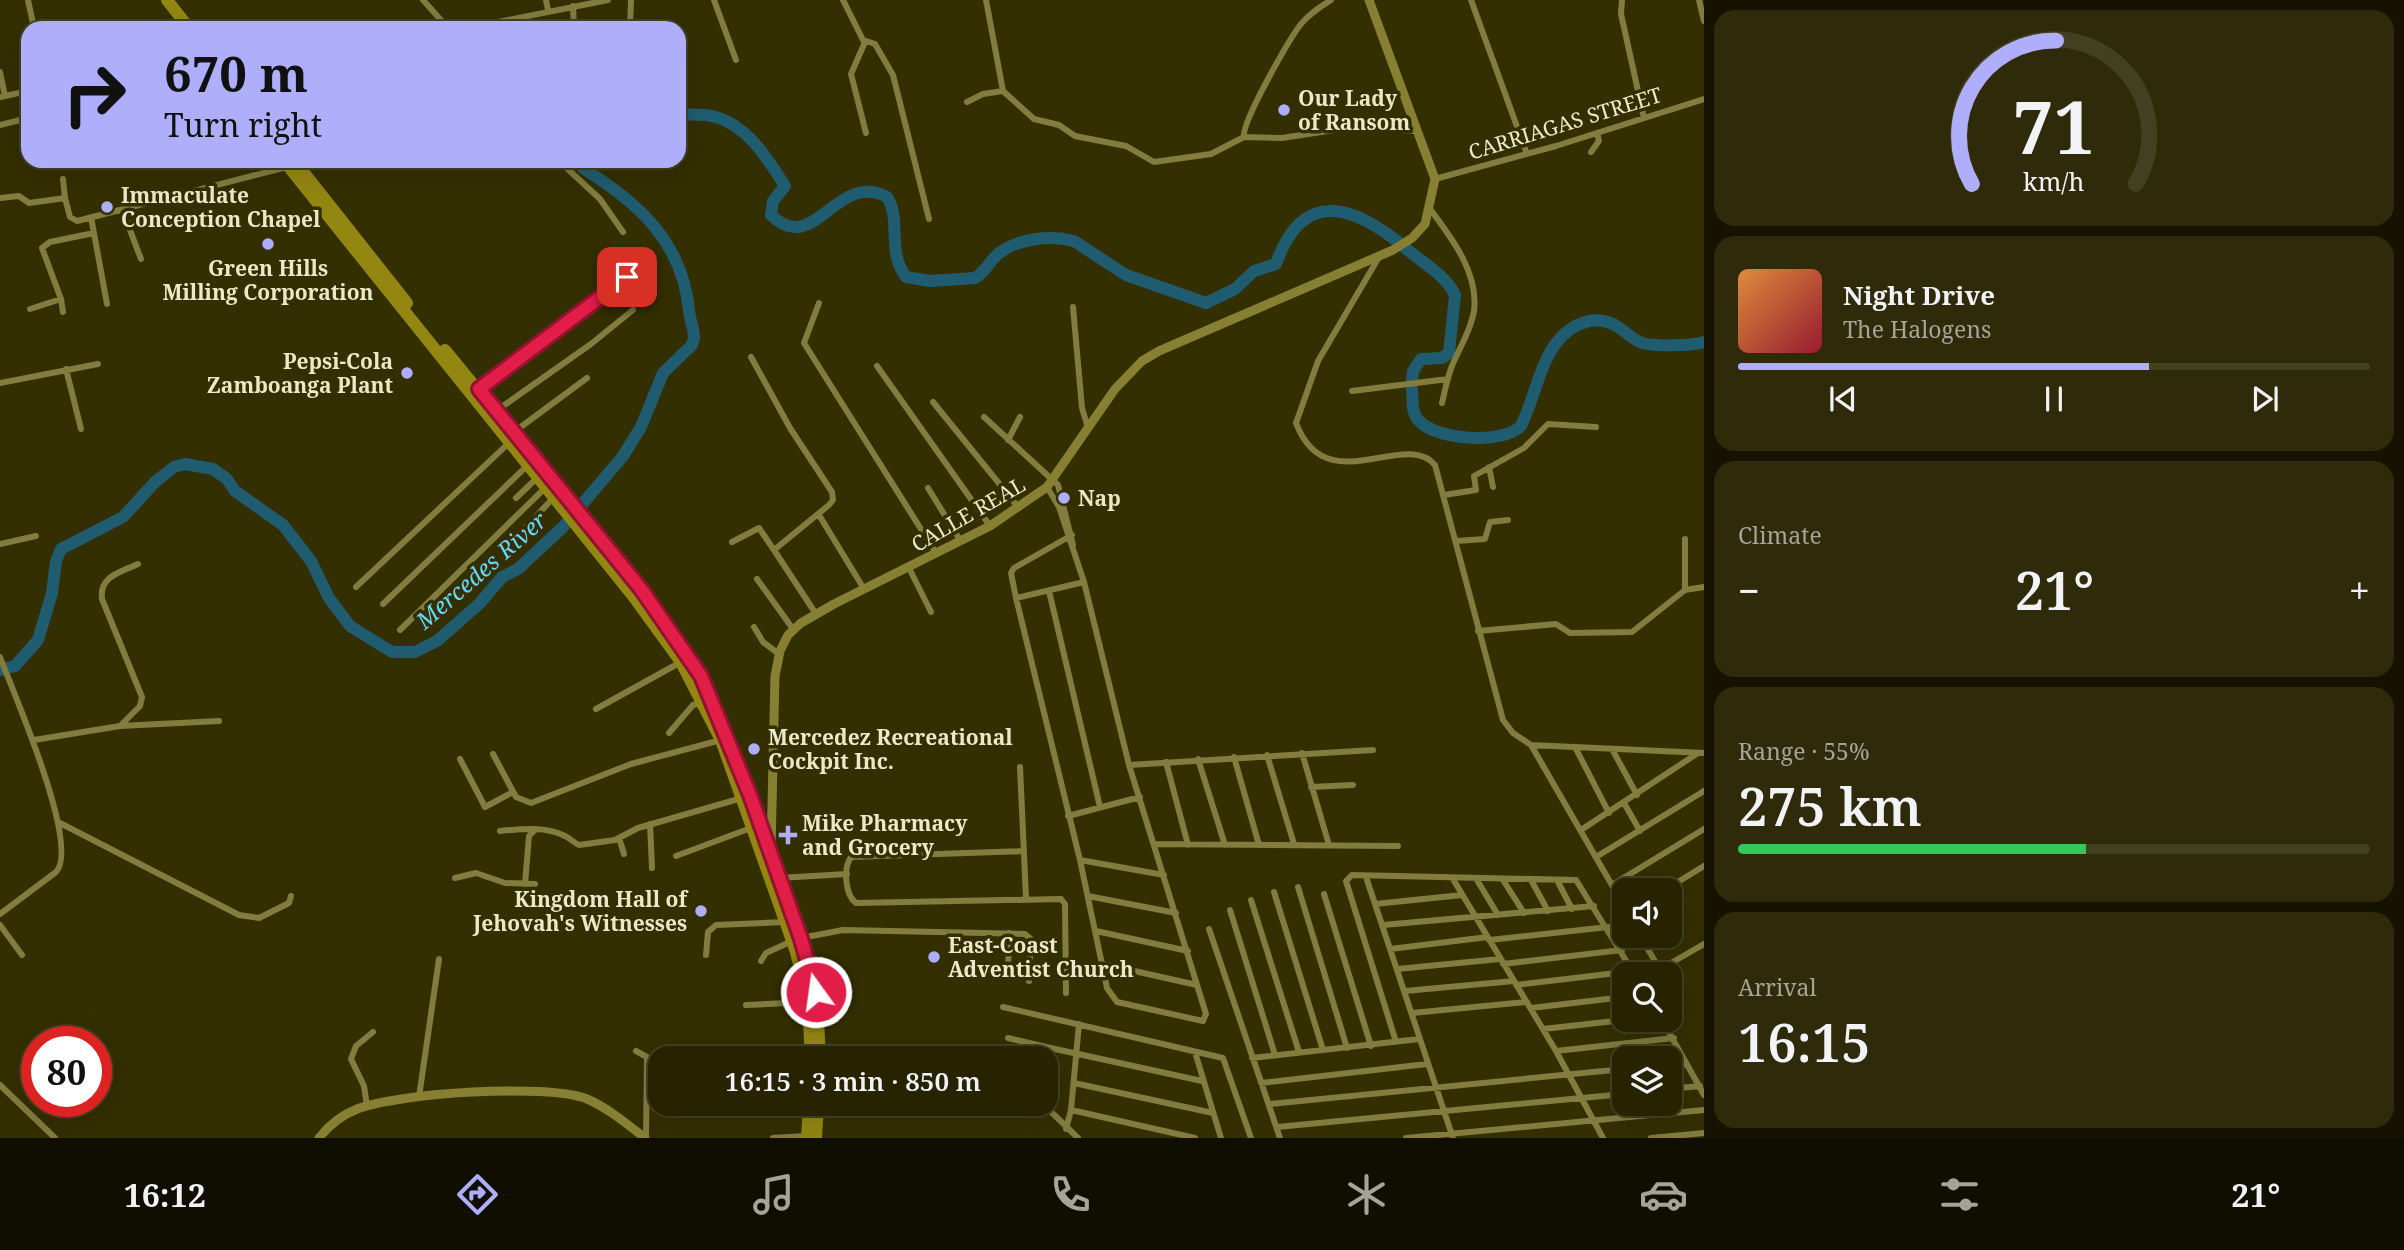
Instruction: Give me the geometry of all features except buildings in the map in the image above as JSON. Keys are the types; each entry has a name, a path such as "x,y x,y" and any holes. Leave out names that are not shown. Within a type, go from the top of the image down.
{"highway":[{"path":"158,0 174,21"},
{"path":"167,0 184,21"},
{"path":"295,168 532,461 552,492 641,589 701,676 729,738 771,852 796,940 817,1000 819,1046"},
{"path":"312,190 479,389 512,437"},
{"path":"532,461 552,492"},
{"path":"591,535 681,662 704,702 721,740 785,922 796,940 808,1002 810,1046"},
{"path":"809,1116 810,1137"},
{"path":"810,1137 815,1116"}],"street":[{"path":"28,0 32,21"},
{"path":"423,0 442,21"},
{"path":"546,0 548,10"},
{"path":"507,21 548,10 608,0"},
{"path":"631,0 631,21"},
{"path":"714,0 736,60"},
{"path":"843,0 865,42"},
{"path":"986,0 1003,91 1034,119 1059,125 1075,136 1126,146 1154,162 1211,154 1244,136 1282,138 1354,128 1416,131"},
{"path":"1244,136 1246,121 1293,34 1303,21 1331,0"},
{"path":"1368,0 1435,179 1430,208 1450,235 1470,274 1475,302 1470,328 1448,379 1442,403"},
{"path":"1471,0 1527,154"},
{"path":"1622,0 1621,14 1644,118"},
{"path":"1699,0 1704,21"},
{"path":"573,6 574,21"},
{"path":"865,42 851,74 866,133"},
{"path":"865,42 875,44 893,75 929,219"},
{"path":"0,72 2,96 21,92"},
{"path":"967,102 983,94 1003,91"},
{"name":"CARRIAGAS STREET","path":"1435,179 1527,154 1704,99"},
{"path":"0,125 21,120"},
{"path":"1591,152 1599,141 1597,133"},
{"path":"63,179 65,198 73,220 269,168"},
{"path":"566,168 605,205 623,232"},
{"path":"0,198 19,196 29,203 65,198"},
{"name":"CALLE REAL","path":"766,867 771,852 774,683 779,654 793,629 816,614 990,526 1020,508 1050,483 1132,370 1159,351 1393,250 1412,238 1425,224 1430,208"},
{"path":"122,209 141,259"},
{"path":"91,217 107,304"},
{"path":"63,312 61,299 42,248 50,242 94,233"},
{"path":"1379,257 1318,361 1296,424 1315,451 1334,461 1351,462 1401,455 1430,459 1444,495 1503,720 1513,733 1531,745 1612,885"},
{"path":"479,389 627,277"},
{"path":"30,309 61,299"},
{"path":"819,303 804,344 936,553"},
{"path":"1073,307 1082,408 1088,428"},
{"path":"496,411 591,344 633,310"},
{"path":"751,357 790,428 832,492 833,500 819,515 774,550"},
{"path":"0,383 98,364"},
{"path":"877,366 990,526"},
{"path":"66,369 81,429"},
{"path":"356,587 512,437 587,378"},
{"path":"1352,391 1448,379"},
{"path":"933,402 1020,508"},
{"path":"984,417 1050,483 1061,505 1084,582 1129,765 1207,1016 1197,1021 1117,1002 1110,995 1011,570 1070,536"},
{"path":"1008,440 1020,417"},
{"path":"1444,495 1476,490 1474,476 1524,448 1548,424 1596,427"},
{"path":"383,604 532,461"},
{"path":"1489,467 1493,487"},
{"path":"928,488 960,540"},
{"path":"516,498 552,492"},
{"path":"505,550 552,492"},
{"path":"400,630 552,492"},
{"path":"819,515 863,589"},
{"path":"1456,541 1485,539 1490,522 1508,520"},
{"path":"732,542 759,528 816,614"},
{"path":"0,544 36,536"},
{"path":"1685,539 1685,590"},
{"path":"120,726 140,706 142,698 106,610 101,588 109,578 138,565"},
{"path":"909,568 931,612"},
{"path":"757,579 793,629"},
{"path":"1016,598 1084,582"},
{"path":"1478,631 1556,624 1570,632 1632,632 1685,590 1704,587"},
{"path":"1049,590 1100,807"},
{"path":"754,627 763,642 779,654"},
{"path":"0,657 34,740 58,822 63,853 61,867 0,914"},
{"path":"596,709 681,662"},
{"path":"669,733 693,705 704,702"},
{"path":"34,740 120,726 219,721"},
{"path":"493,754 516,797 531,803 631,764 721,740"},
{"path":"1531,745 1701,752"},
{"path":"1575,747 1609,813"},
{"path":"1612,749 1637,795"},
{"path":"1129,765 1373,750"},
{"path":"1581,830 1701,752"},
{"path":"1302,753 1329,845"},
{"path":"1267,755 1294,844"},
{"path":"1234,757 1259,845"},
{"path":"460,758 485,807 513,792"},
{"path":"1198,759 1226,845"},
{"path":"1166,762 1188,845"},
{"path":"1020,766 1026,898"},
{"path":"1311,787 1353,785"},
{"path":"1596,857 1704,791"},
{"path":"1068,816 1140,797"},
{"path":"500,831 535,830 562,834 579,845 619,838 650,824 742,799"},
{"path":"1623,803 1640,831"},
{"path":"58,822 239,915 259,918 289,903 291,896"},
{"path":"650,824 652,868"},
{"path":"676,856 751,828"},
{"path":"1624,878 1704,829"},
{"path":"525,884 529,836 535,830"},
{"path":"619,838 624,854"},
{"path":"1155,844 1398,846"},
{"path":"1023,851 855,856 848,859 846,874 850,898 856,903 1058,898 1065,904 1066,993"},
{"path":"1080,860 1164,875"},
{"path":"1682,879 1704,866"},
{"path":"454,878 476,873 505,883 535,884"},
{"path":"779,878 846,874"},
{"path":"1396,1042 1346,881 1352,875 1477,880 1576,880 1628,962"},
{"path":"1366,877 1452,1136"},
{"path":"1453,879 1556,1051 1603,1138"},
{"path":"1477,880 1498,915"},
{"path":"1503,880 1524,913"},
{"path":"1531,880 1548,911"},
{"path":"1557,880 1572,909"},
{"path":"1298,887 1347,1048"},
{"path":"1274,892 1323,1050"},
{"path":"1324,894 1371,1046"},
{"path":"1375,904 1462,895"},
{"path":"1088,896 1176,913"},
{"path":"1251,900 1299,1052"},
{"path":"1382,925 1594,906"},
{"path":"1230,910 1275,1055"},
{"path":"706,955 708,932 716,925 785,922"},
{"path":"0,925 22,955"},
{"path":"1390,949 1608,927"},
{"path":"1209,929 1280,1138"},
{"path":"761,961 766,953 796,940 843,930 1009,933 1030,936 1030,981"},
{"path":"1096,931 1188,951"},
{"path":"1008,976 1009,933"},
{"path":"1647,948 1656,963 1664,967 1704,944"},
{"path":"1397,969 1622,950"},
{"path":"419,1097 439,959"},
{"path":"1103,964 1197,985"},
{"path":"1405,991 1612,975"},
{"path":"1412,1013 1612,998"},
{"path":"746,1005 808,1002"},
{"path":"1003,1007 1219,1057 1225,1062 1251,1138"},
{"path":"1543,1029 1612,1021"},
{"path":"1066,1129 1072,1111 1079,1024"},
{"path":"367,1106 364,1086 351,1059 356,1046 373,1032"},
{"path":"1670,1032 1704,1095"},
{"path":"1008,1038 1042,1046"},
{"path":"1556,1051 1674,1038"},
{"path":"1252,1058 1419,1039"},
{"path":"1058,1050 1202,1081"},
{"path":"636,1051 647,1056 646,1138"},
{"path":"1195,1052 1221,1138"},
{"path":"1261,1083 1427,1064"},
{"path":"1682,1064 1686,1064"},
{"path":"1269,1104 1612,1070"},
{"path":"1074,1083 1213,1113"},
{"path":"0,1085 55,1138"},
{"path":"1682,1088 1700,1086"},
{"path":"319,1138 338,1118 367,1106 419,1097 500,1093 573,1096 599,1105 646,1138"},
{"path":"1277,1127 1612,1095"},
{"path":"1406,1138 1452,1136 1595,1119 1704,1110"},
{"path":"1072,1111 1195,1138"},
{"path":"1054,1116 1078,1138"},
{"path":"1651,1138 1704,1133"},
{"path":"773,1138 810,1137"}],"waterway":[{"name":"Mercedes River","path":"686,114 712,116 736,126 746,134 785,186 773,201 771,215 787,225 801,227 814,221 854,194 869,192 887,197 893,216 900,267 906,277 930,281 975,278 998,254 1015,244 1055,238 1074,241 1126,275 1206,303 1235,289 1254,271 1276,264 1288,238 1302,222 1317,213 1334,211 1352,215 1390,236 1441,276 1455,295 1449,353 1442,358 1421,359 1413,371 1412,380"},
{"name":"Mercedes River","path":"0,670 15,666 38,640 61,549 123,517 155,482 174,467 185,464 213,469 227,479 235,491 283,525 311,561 329,598 350,626 392,652 415,652 437,641 480,603 502,577 518,569 563,527 623,456 641,427 663,373 692,345 694,335 685,287 668,245 640,211 583,168"},
{"name":"Mercedes River","path":"1412,389 1415,414 1419,421 1428,427 1454,436 1500,436 1521,426 1551,351 1563,335 1577,325 1593,321 1610,323 1645,344 1682,345 1704,342"}],"place":[{"name":"Our Lady of Ransom","path":"1284,110"},
{"name":"Immaculate Conception Chapel","path":"107,207"},
{"name":"Green Hills Milling Corporation","path":"268,244"},
{"name":"Pepsi-Cola Zamboanga Plant","path":"407,373"},
{"name":"Nap","path":"1064,498"},
{"name":"Mercedez Recreational Cockpit Inc.","path":"754,749"},
{"name":"Mike Pharmacy and Grocery","path":"788,835"},
{"name":"Kingdom Hall of Jehovah's Witnesses","path":"701,911"},
{"name":"East-Coast Adventist Church","path":"934,957"}],"route":[{"path":"627,277 602,299 526,352 479,389 641,589 701,676 729,738 750,795 801,939 816,992"}]}
